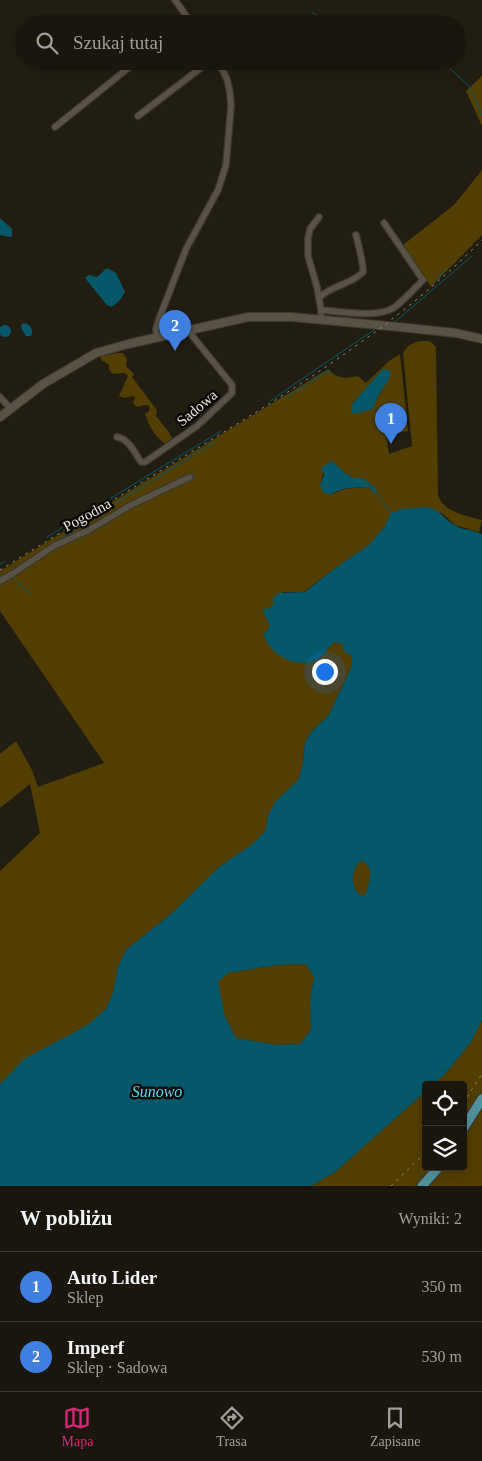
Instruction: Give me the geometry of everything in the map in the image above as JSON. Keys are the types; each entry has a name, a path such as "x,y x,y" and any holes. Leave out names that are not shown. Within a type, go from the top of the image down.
{"main road":[{"path":"0,417 54,378 91,356 106,350 254,317 275,316 438,331 482,339"},
{"path":"465,1126 482,1099"},
{"path":"422,1186 435,1171"}],"street":[{"path":"174,0 184,15"},
{"path":"55,127 126,70"},
{"path":"138,116 198,70"},
{"path":"157,338 156,329 186,249 218,190 226,165 230,93 222,70"},
{"path":"319,217 310,229 308,256 319,298 321,320"},
{"path":"321,310 371,313 385,311 394,307 423,280 384,223"},
{"path":"319,298 327,291 351,281 363,272 364,268 357,246 356,235"},
{"name":"Sadowa","path":"117,437 127,442 141,462 145,462 197,426 232,393 232,385 191,334 191,330"},
{"path":"0,397 10,408"},
{"name":"Pogodna","path":"0,581 54,546 190,476"}],"shaded area":[{"path":"482,76 482,126 466,91"},
{"path":"482,170 482,235 431,287 403,245 454,205"},
{"path":"430,341 436,347 438,495 445,506 450,509 482,520 479,532 455,525 443,514 426,507 391,513 385,526 369,545 304,592 283,592 273,598 273,605 263,611 270,626 264,634 266,641 276,652 291,660 307,663 320,658 334,642 342,644 352,655 352,666 328,716 312,731 305,742 299,779 268,816 266,829 252,845 219,867 171,914 126,950 118,967 113,993 105,1010 87,1026 62,1040 0,1084 0,871 40,833 30,784 0,808 0,754 16,741 32,770 38,787 104,763 0,611 0,571 328,369 335,375 342,377 358,376 366,383 389,361 400,354 408,431 386,436 389,454 412,446 403,354 413,343","holes":["383,369 387,369 390,377 373,406 368,410 361,411 353,403","332,461 346,474 377,490 377,493 367,487 344,489 332,494 320,486 323,473"]},
{"path":"123,353 127,359 126,366 134,374 132,377 157,410 156,416 173,439 174,444 171,447 158,438 149,424 145,414 149,411 150,407 147,405 136,406 133,403 135,397 133,396 125,398 119,396 128,376 124,373 113,374 109,370 109,365 101,360 101,356"},
{"path":"360,861 365,862 370,870 365,895 360,895 353,883 353,874"},
{"path":"306,964 314,977 310,1001 311,1030 300,1044 277,1045 236,1038 225,1017 217,982 228,973 277,965"},
{"path":"482,1020 482,1186 311,1186 335,1172 422,1095 422,1171 467,1171 467,1081 437,1081 471,1042"}],"water":[{"path":"0,218 12,229 12,236 0,235"},
{"path":"107,268 116,273 125,292 112,307 107,305 85,278 89,275 97,277"},
{"path":"23,323 31,327 31,336 26,336 22,330 21,326"},
{"path":"5,325 11,331 5,337 -1,331"},
{"path":"383,369 387,369 390,372 390,377 378,396 373,409 354,414 351,410 353,403"},
{"path":"332,461 353,478 363,478 377,490 376,494 367,487 345,489 330,494 325,493 320,486 324,474 321,468"},
{"name":"Sunowo","path":"431,508 456,526 482,534 482,1020 471,1042 437,1081 422,1081 422,1095 335,1172 311,1186 0,1186 0,1084 24,1059 86,1026 105,1010 113,993 118,967 126,950 171,914 219,867 260,837 266,829 268,816 275,802 299,779 305,742 312,731 328,716 352,666 352,655 345,653 342,644 334,642 322,656 314,661 299,663 283,658 266,641 264,634 270,626 263,611 273,605 273,598 278,593 305,592 369,545 385,526 391,513 402,509","holes":["360,861 365,863 370,870 370,875 365,895 360,895 353,883 353,874","306,964 314,977 310,1001 311,1030 300,1044 277,1045 236,1038 225,1017 218,982 228,973 277,965"]}],"waterway":[{"path":"312,12 316,15"},
{"path":"452,70 470,87 482,115"},
{"path":"396,321 472,256"},
{"path":"435,280 446,270"},
{"path":"338,357 337,355 374,330"},
{"path":"270,401 337,355"},
{"path":"286,398 329,370 331,374"},
{"path":"47,537 221,431"},
{"path":"57,541 78,528 78,526 215,442"},
{"path":"376,494 391,513"},
{"path":"0,564 4,562"},
{"path":"12,576 31,594"}],"railway":[{"path":"0,570 272,402 346,353 416,300 482,240"},
{"path":"467,1097 482,1074"},
{"path":"391,1186 422,1156"}],"place":[{"name":"Imperf","path":"175,351"},
{"name":"Auto Lider","path":"391,444"}]}
